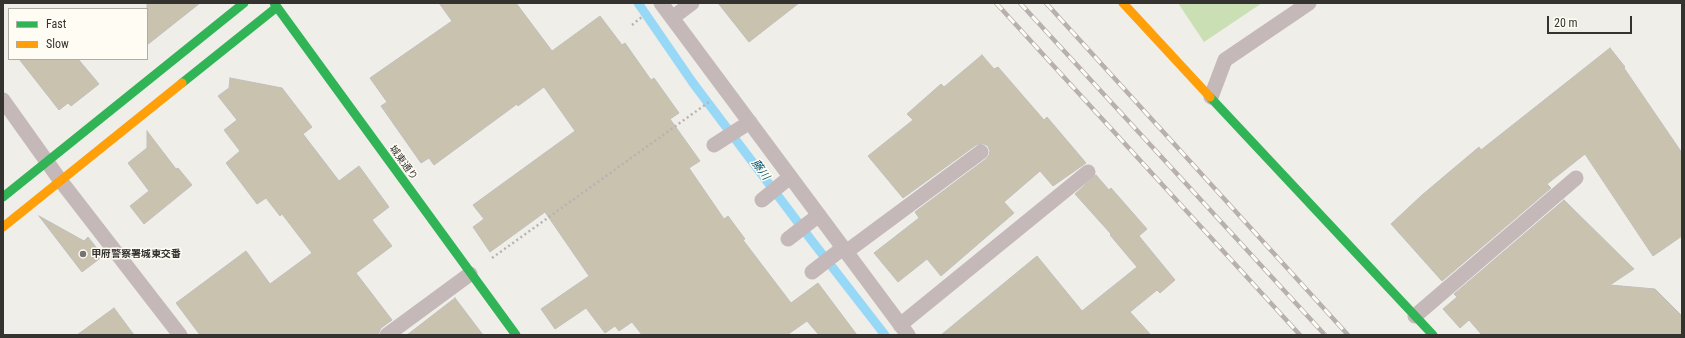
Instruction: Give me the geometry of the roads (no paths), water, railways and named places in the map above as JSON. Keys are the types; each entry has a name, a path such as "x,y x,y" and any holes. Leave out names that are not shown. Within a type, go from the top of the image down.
{"main road":[{"path":"3,197 244,3"},
{"path":"1123,3 1433,335"},
{"path":"3,227 275,5"},
{"name":"城東通り","path":"275,5 516,335"}],"lane":[{"path":"661,3 745,125 904,332 1088,172"},
{"path":"672,18 692,3"},
{"path":"1211,97 1225,60 1309,3"},
{"path":"3,100 46,162 180,335"},
{"path":"714,145 745,125"},
{"path":"812,272 981,152"},
{"path":"1414,316 1576,178"},
{"path":"762,200 787,180"},
{"path":"788,239 816,218"},
{"path":"387,335 470,274"}],"waterway":[{"name":"藤川","path":"638,3 693,83 885,335"}],"railway":[{"path":"996,3 1300,335"},
{"path":"1020,3 1325,335"},
{"path":"1046,3 1348,335"}],"place":[{"name":"甲府警察署城東交番","path":"83,254"}]}
